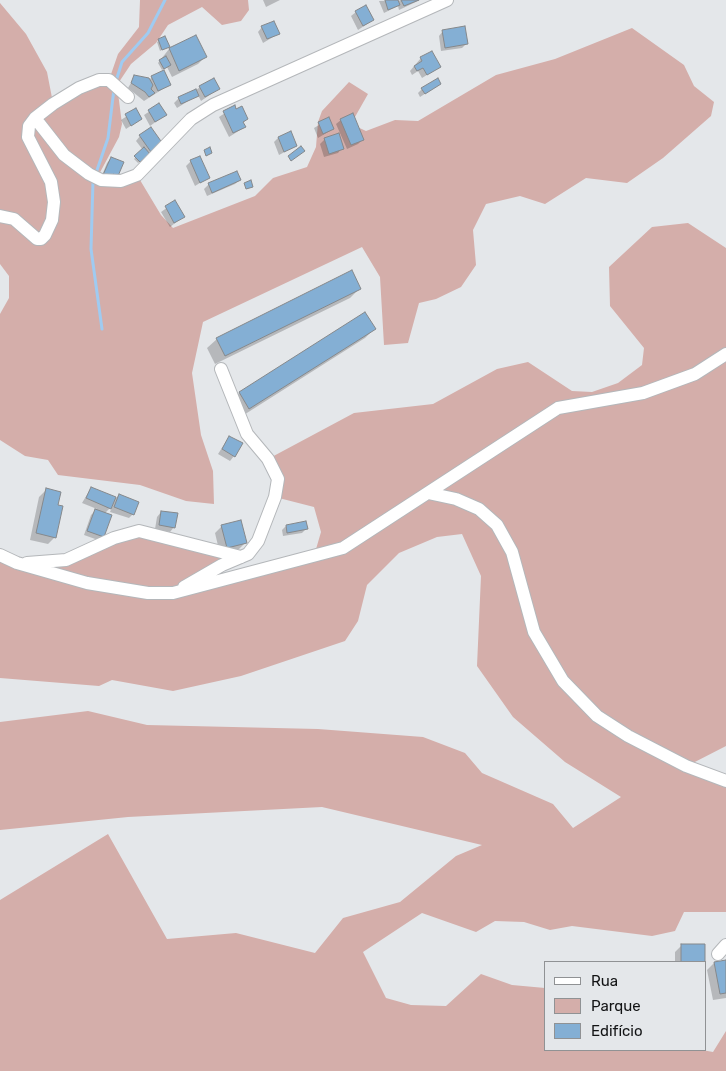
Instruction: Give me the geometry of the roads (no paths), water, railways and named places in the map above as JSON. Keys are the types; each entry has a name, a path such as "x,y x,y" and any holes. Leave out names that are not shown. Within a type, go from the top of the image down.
{"street":[{"path":"35,118 64,155 89,174 101,180 121,181 137,175 191,119 213,105 447,0"},
{"path":"0,216 14,219 41,239 52,220 54,202 51,182 28,137 29,126 35,118 78,88 99,80 113,83 128,97"},
{"path":"0,555 17,563 87,583 148,593 173,593 343,548 558,408 643,394 695,374 726,354"},
{"path":"173,593 199,577 248,554 258,541 275,498 278,479 268,459 246,434 221,369"},
{"path":"428,492 456,499 479,509 497,524 512,552 534,632 562,681 597,716 628,736 686,766 726,781"},
{"path":"17,563 66,560 114,538 140,531 241,557"}],"waterway":[{"path":"116,81 122,62 148,33 165,0"},
{"path":"96,173 108,138 114,89"},
{"path":"93,181 91,249 102,329"}]}
